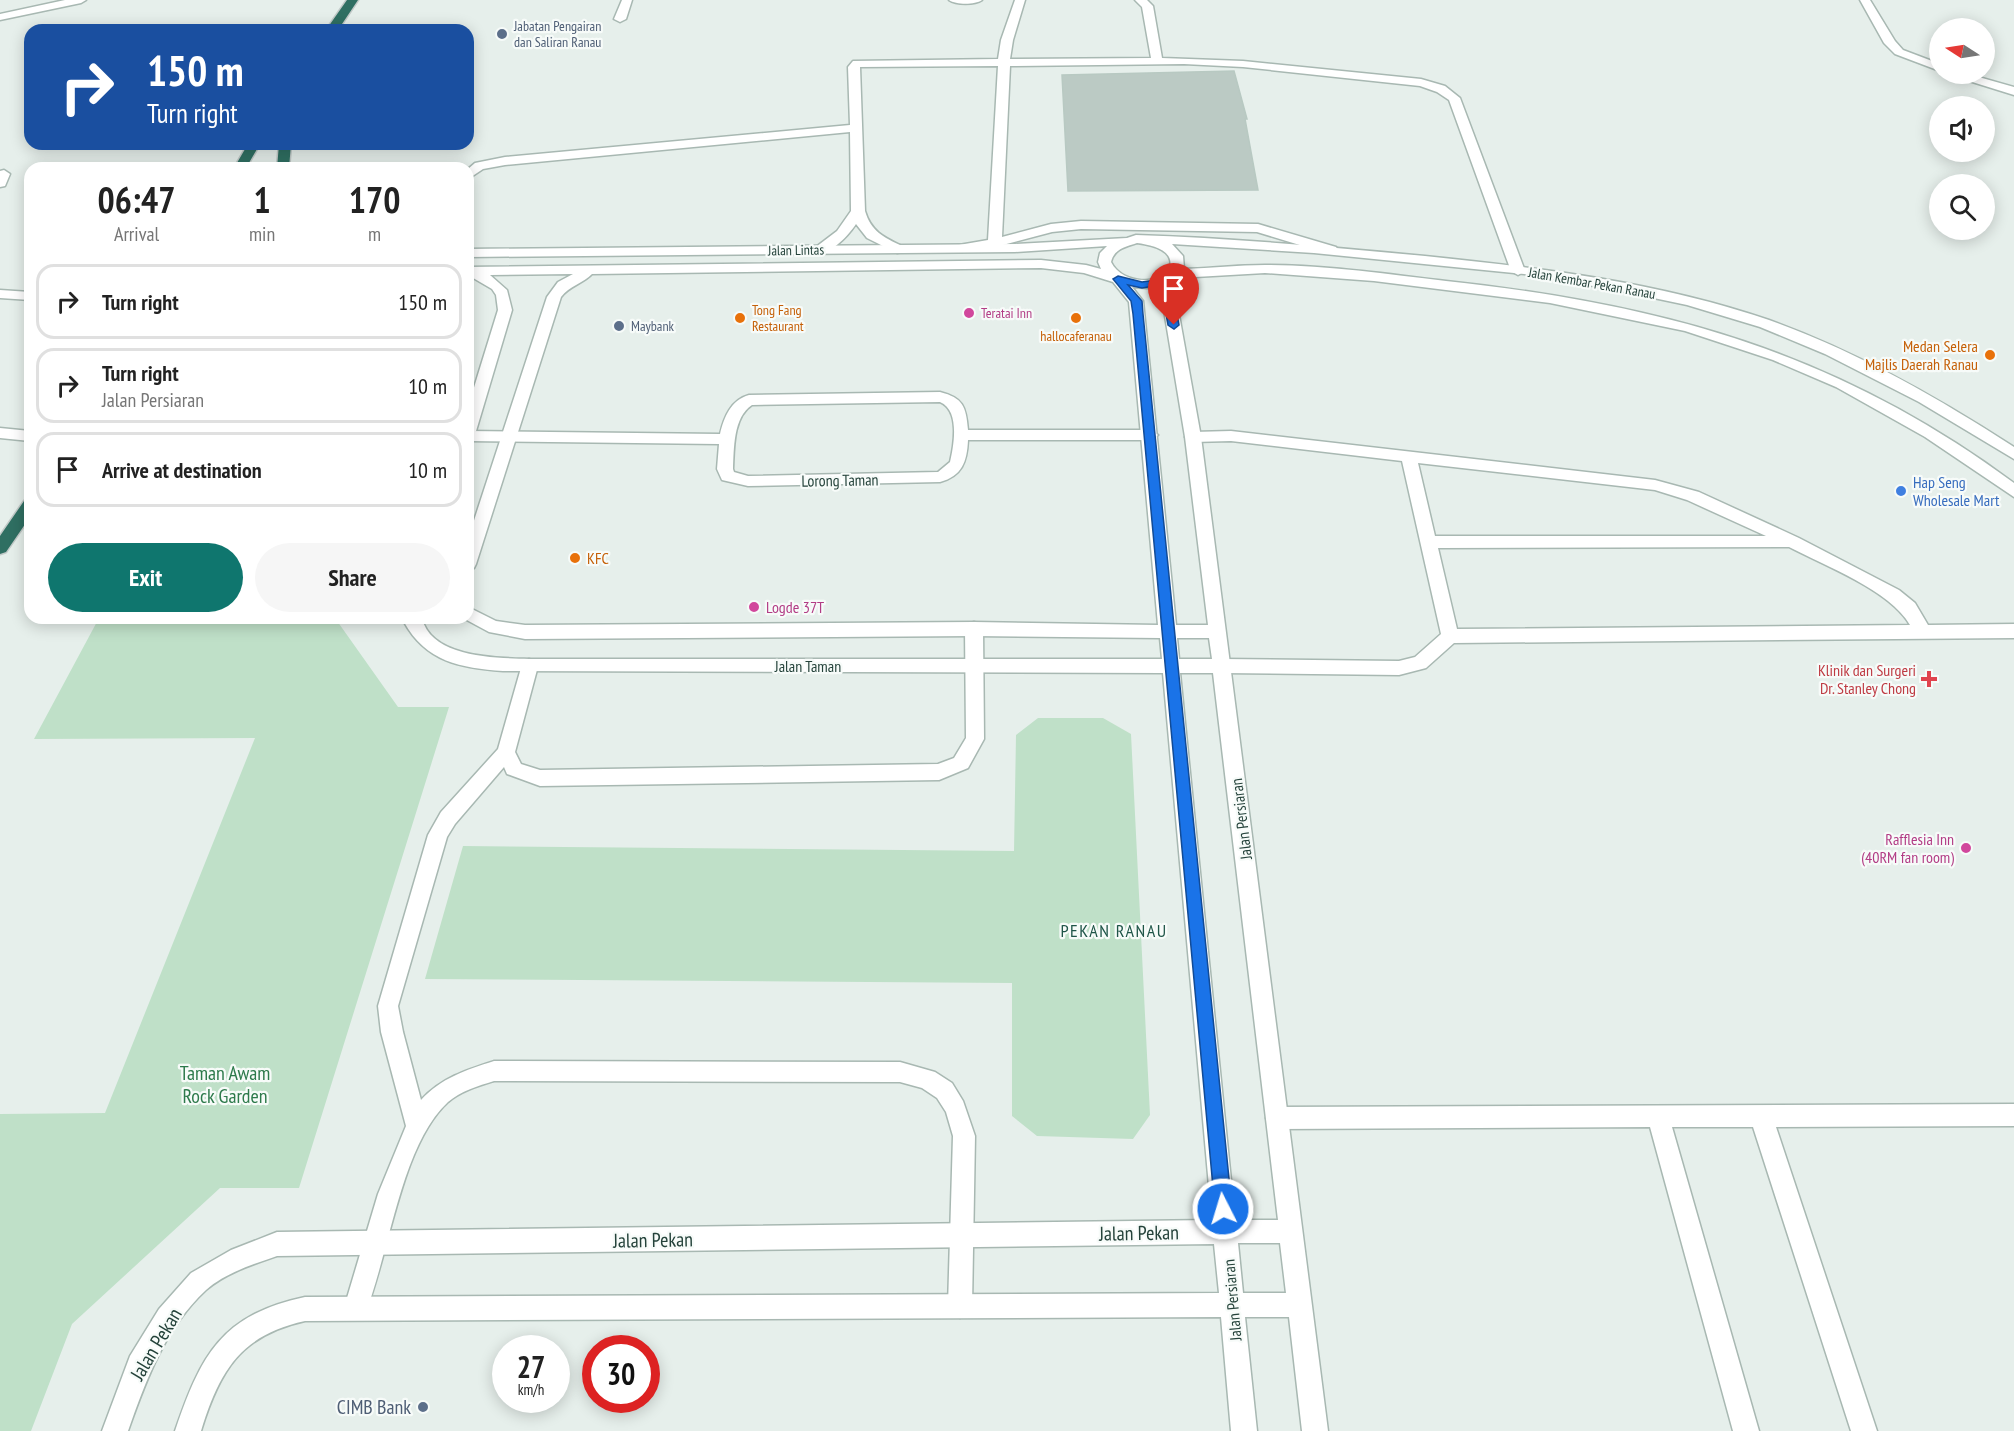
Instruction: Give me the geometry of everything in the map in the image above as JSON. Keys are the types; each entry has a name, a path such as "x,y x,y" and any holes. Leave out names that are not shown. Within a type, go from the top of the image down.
{"highway":[{"path":"336,24 353,0"},
{"path":"0,548 24,514"}],"street":[{"path":"0,17 81,0"},
{"path":"620,19 627,0"},
{"path":"954,0 976,0"},
{"path":"995,243 1004,60 1007,40 1020,0"},
{"path":"1140,0 1147,6 1157,61"},
{"path":"1866,0 1890,43 1899,52 1929,64"},
{"path":"897,249 873,237 863,227 858,211 854,67 857,63 1004,60 1157,61 1254,65 1402,80 1441,88 1454,98 1518,271"},
{"path":"1989,84 2014,92"},
{"path":"474,170 479,166 505,161 855,128"},
{"path":"819,250 839,237 850,226 858,211"},
{"path":"964,248 995,243 1051,228 1081,225 1246,227 1267,230 1331,250"},
{"path":"1130,240 1159,243 1176,253 1178,267 1170,277 1142,285 1118,279 1109,273 1104,258 1114,245 1130,240"},
{"name":"Jalan Kembar Pekan Ranau","path":"1130,240 1213,241 1331,250 1556,274 1635,289 1765,324 1841,356 1917,394 2014,454"},
{"name":"Jalan Lintas","path":"474,253 1026,248 1130,240"},
{"name":"Jalan Lintas","path":"474,271 1041,264 1086,269 1118,279"},
{"name":"Jalan Kembar Pekan Ranau","path":"1170,277 1265,269 1366,277 1468,287 1539,298 1674,325 1779,357 1848,388 1915,423 1980,465 2014,491"},
{"path":"474,546 554,297 561,286 572,278 595,270"},
{"path":"474,273 498,286 505,295 505,310 474,413"},
{"name":"Jalan Persiaran","path":"1170,277 1222,666 1315,1431"},
{"name":"Jalan Persiaran","path":"1118,279 1136,301 1244,1431"},
{"path":"0,294 24,296"},
{"name":"Lorong Taman","path":"940,397 950,400 957,407 960,435 957,465 950,473 918,479 748,481 735,479 728,476 725,469 729,439 735,410 740,404 761,399 940,397"},
{"path":"0,433 24,435"},
{"path":"474,433 729,439"},
{"path":"960,435 1150,435"},
{"path":"1193,437 1231,436 1655,485 1693,496 1793,542 1893,594 1909,608 1923,632"},
{"path":"1409,456 1450,636 2014,631"},
{"path":"1428,542 1793,542"},
{"path":"474,617 482,623 504,630 525,632 974,629 1217,632"},
{"name":"Jalan Taman","path":"414,624 428,642 453,656 487,664 528,666 975,665 1399,668 1420,663 1450,636"},
{"path":"506,752 514,770 540,778 939,772 961,763 975,739 974,629"},
{"path":"416,1124 392,1032 388,1006 438,835 448,818 506,752 528,666"},
{"path":"356,1308 403,1156 416,1124 438,1096 463,1080 494,1071 900,1072 923,1077 944,1088 957,1110 964,1136 960,1306"},
{"path":"1277,1118 2014,1115"},
{"path":"1658,1116 1746,1431"},
{"path":"1761,1116 1864,1431"},
{"name":"Jalan Pekan","path":"115,1431 139,1365 167,1317 199,1281 239,1258 277,1244 1291,1231"},
{"path":"188,1431 203,1385 223,1353 250,1328 282,1313 305,1309 1300,1305"}],"green space":[{"name":"Taman Awam Rock Garden","path":"96,624 339,624 398,707 449,707 299,1188 220,1188 72,1324 31,1431 0,1431 0,1114 105,1113 255,738 34,739"},
{"path":"1038,718 1103,718 1131,734 1150,1115 1133,1139 1037,1136 1012,1116 1012,983 425,979 463,846 1014,851 1016,735"}],"building":[{"path":"1234,71 1247,119 1245,119 1258,190 1068,191 1062,75"}],"place":[{"name":"Jabatan Pengairan dan Saliran Ranau","path":"502,34"},
{"name":"Teratai Inn","path":"969,313"},
{"name":"Tong Fang Restaurant","path":"740,318"},
{"name":"hallocaferanau","path":"1076,318"},
{"name":"Maybank","path":"619,326"},
{"name":"Medan Selera Majlis Daerah Ranau","path":"1990,355"},
{"name":"Hap Seng Wholesale Mart","path":"1901,491"},
{"name":"KFC","path":"575,558"},
{"name":"Logde 37T","path":"754,607"},
{"name":"Klinik dan Surgeri Dr. Stanley Chong","path":"1929,679"},
{"name":"Rafflesia Inn (40RM fan room)","path":"1966,848"},
{"name":"CIMB Bank","path":"423,1407"}],"district":[{"name":"PEKAN RANAU","path":"1114,930"}],"route":[{"path":"1174,325 1166,280 1142,285 1118,279 1136,301 1138,314 1223,1209"}]}
